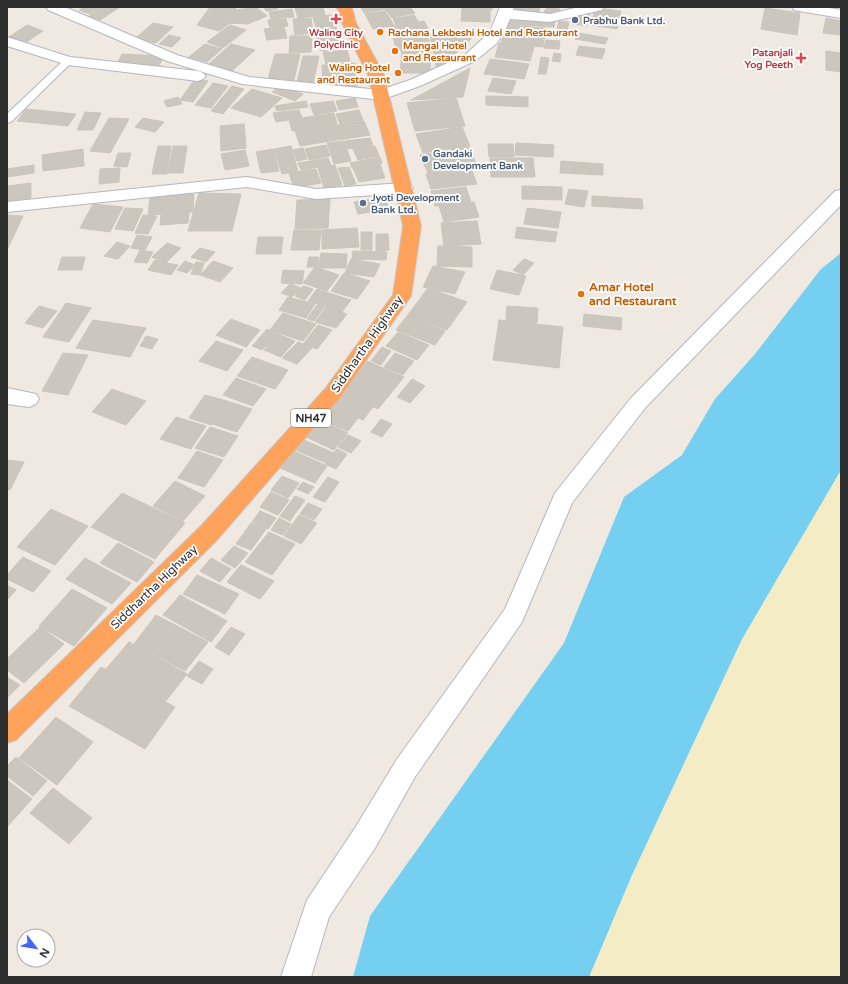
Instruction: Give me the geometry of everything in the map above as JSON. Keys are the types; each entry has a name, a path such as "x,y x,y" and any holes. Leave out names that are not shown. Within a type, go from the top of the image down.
{"highway":[{"name":"Siddhartha Highway","path":"7,731 209,533 332,394 402,296 412,226 376,76 349,23 347,11 343,7"}],"street":[{"path":"53,7 172,58 247,81"},
{"path":"7,41 68,61 381,95 415,83 470,58 491,41 497,33 506,11 550,18 597,7"},
{"path":"799,7 841,14"},
{"path":"7,207 168,189 247,182 316,194 404,188"},
{"path":"296,977 317,910 365,838 406,768 514,615 563,499 638,403 841,195"},
{"path":"7,396 28,399"}],"lane":[{"path":"7,120 68,61"}],"sand":[{"path":"841,470 841,977 589,977 632,875 742,639"}],"water":[{"path":"841,253 841,470 742,639 632,875 589,977 353,977 370,916 564,643 624,497 682,455 715,399 755,354 821,269"}],"building":[{"path":"84,7 101,7 90,14 79,10"},
{"path":"103,7 120,7 100,20 89,16"},
{"path":"210,7 235,7 236,10 256,7 267,16 248,24 230,23 219,31 197,25"},
{"path":"264,7 277,7 278,9 266,11"},
{"path":"323,7 325,15 298,18 295,8"},
{"path":"361,7 385,7 386,9 364,13"},
{"path":"410,7 415,13 392,18 385,9"},
{"path":"462,7 492,7 492,10 462,9"},
{"path":"511,7 540,7 538,16 509,13"},
{"path":"547,7 560,9 556,16 543,14"},
{"path":"596,8 621,11 617,29 590,25"},
{"path":"765,8 800,13 797,35 761,29"},
{"path":"292,9 294,17 271,19 269,12"},
{"path":"462,9 490,10 490,22 461,21"},
{"path":"385,11 394,25 373,29 365,14"},
{"path":"576,12 590,14 587,26 573,24"},
{"path":"331,15 334,26 316,28 313,17"},
{"path":"414,15 418,21 396,25 393,19"},
{"path":"509,16 555,19 554,27 508,24"},
{"path":"311,18 313,33 295,35 293,19"},
{"path":"826,18 841,21 841,35 823,33"},
{"path":"286,19 288,26 270,28 268,20"},
{"path":"424,21 428,28 391,34 387,27"},
{"path":"559,21 569,22 567,31 557,30"},
{"path":"153,23 173,27 156,43 136,38"},
{"path":"27,25 43,31 25,43 9,37"},
{"path":"230,25 246,30 223,48 207,42"},
{"path":"508,25 546,28 545,39 506,36"},
{"path":"284,27 287,38 267,40 264,29"},
{"path":"336,27 338,33 318,36 316,30"},
{"path":"425,31 432,48 397,51 392,34"},
{"path":"578,33 608,38 605,44 575,39"},
{"path":"169,35 181,38 172,47 159,44"},
{"path":"339,35 342,48 321,51 317,37"},
{"path":"430,35 474,36 437,71"},
{"path":"290,36 312,36 311,52 289,53"},
{"path":"503,36 544,40 543,47 501,43"},
{"path":"546,40 560,41 559,49 544,48"},
{"path":"499,43 534,47 530,61 495,57"},
{"path":"205,44 222,49 207,62 189,57"},
{"path":"231,44 255,50 232,71 209,64"},
{"path":"579,46 605,49 602,59 576,55"},
{"path":"347,50 350,61 326,64 323,52"},
{"path":"402,51 431,52 430,73 400,73"},
{"path":"826,51 841,53 841,72 826,70"},
{"path":"554,53 561,54 560,62 552,61"},
{"path":"122,54 164,56 158,68 116,66"},
{"path":"275,54 300,54 294,80 268,79"},
{"path":"303,56 319,56 313,84 297,83"},
{"path":"541,57 549,58 546,74 538,74"},
{"path":"490,59 529,64 524,79 484,74"},
{"path":"355,63 358,86 323,89 322,65"},
{"path":"470,68 463,97 411,100"},
{"path":"493,78 516,81 511,94 488,91"},
{"path":"195,79 208,81 193,102 180,100"},
{"path":"213,83 228,86 211,108 195,105"},
{"path":"232,86 244,89 223,114 211,111"},
{"path":"280,86 303,94 295,101 272,92"},
{"path":"252,89 282,98 261,117 231,108"},
{"path":"486,96 528,97 528,107 486,105"},
{"path":"178,97 182,104 167,107 164,101"},
{"path":"355,98 358,107 339,110 336,101"},
{"path":"456,98 465,126 415,131 407,103"},
{"path":"306,101 308,107 277,111 275,106"},
{"path":"333,101 337,111 314,115 310,104"},
{"path":"26,109 76,114 68,126 17,121"},
{"path":"299,110 302,118 276,122 273,113"},
{"path":"359,110 363,120 340,124 336,114"},
{"path":"85,112 101,113 93,130 77,130"},
{"path":"334,113 337,124 292,131 289,120"},
{"path":"109,118 129,119 110,153 90,151"},
{"path":"143,118 164,122 155,132 135,127"},
{"path":"364,121 370,135 338,140 332,126"},
{"path":"244,124 246,148 221,151 220,126"},
{"path":"331,125 337,140 300,146 295,131"},
{"path":"462,127 470,146 423,153 416,134"},
{"path":"370,138 373,145 348,149 345,141"},
{"path":"344,141 351,161 334,164 327,143"},
{"path":"516,143 554,145 553,157 515,155"},
{"path":"488,144 513,144 514,157 489,157"},
{"path":"326,145 330,156 309,160 305,149"},
{"path":"158,146 171,146 167,174 152,174"},
{"path":"173,146 187,146 183,173 168,173"},
{"path":"291,146 298,171 282,174 274,149"},
{"path":"375,146 379,156 358,160 353,149"},
{"path":"468,147 477,165 428,173 420,155"},
{"path":"303,148 307,159 297,161 293,150"},
{"path":"83,149 84,166 43,171 42,155"},
{"path":"273,149 279,171 261,173 256,152"},
{"path":"245,150 249,166 225,170 221,154"},
{"path":"118,153 131,153 127,167 114,166"},
{"path":"380,157 382,163 352,168 350,163"},
{"path":"328,158 331,165 301,170 298,163"},
{"path":"490,158 533,158 535,177 491,177"},
{"path":"561,161 603,164 603,175 560,173"},
{"path":"380,164 385,178 359,182 353,168"},
{"path":"34,165 34,173 7,177 7,169"},
{"path":"335,165 342,185 324,188 318,168"},
{"path":"349,167 356,184 345,186 338,168"},
{"path":"120,168 119,182 99,184 100,169"},
{"path":"471,168 477,184 431,189 426,174"},
{"path":"316,169 321,183 294,188 289,173"},
{"path":"31,183 31,198 7,201 8,186"},
{"path":"522,186 562,187 562,200 522,199"},
{"path":"466,187 471,202 435,206 431,191"},
{"path":"569,189 588,191 584,207 565,204"},
{"path":"199,193 241,194 232,231 188,231"},
{"path":"194,194 193,212 148,215 150,197"},
{"path":"592,196 642,199 643,209 592,206"},
{"path":"385,197 389,209 358,214 354,202"},
{"path":"330,199 328,228 295,229 297,200"},
{"path":"474,202 479,217 444,222 439,206"},
{"path":"93,204 123,207 110,232 80,228"},
{"path":"125,208 143,209 133,231 115,229"},
{"path":"527,208 561,212 558,228 524,224"},
{"path":"189,213 188,223 160,225 161,215"},
{"path":"7,215 23,216 7,250"},
{"path":"143,215 157,216 148,234 135,233"},
{"path":"477,221 481,244 444,246 441,223"},
{"path":"517,227 557,232 555,242 515,238"},
{"path":"357,228 359,247 322,249 322,230"},
{"path":"294,230 321,230 319,250 291,250"},
{"path":"361,232 372,232 372,250 361,250"},
{"path":"376,234 388,234 389,250 376,251"},
{"path":"137,235 152,237 145,250 131,248"},
{"path":"258,237 283,237 281,254 256,254"},
{"path":"117,242 130,246 118,259 104,256"},
{"path":"167,243 181,248 166,263 152,257"},
{"path":"438,246 472,247 472,267 437,266"},
{"path":"200,248 215,252 206,262 191,257"},
{"path":"140,250 153,252 147,263 134,262"},
{"path":"353,251 387,252 386,260 352,259"},
{"path":"321,253 347,254 346,268 319,268"},
{"path":"62,257 85,257 82,270 58,270"},
{"path":"309,257 319,257 318,267 307,267"},
{"path":"351,259 380,264 374,277 345,273"},
{"path":"524,259 534,263 523,275 513,270"},
{"path":"155,260 178,265 171,275 148,270"},
{"path":"185,261 195,265 187,273 177,270"},
{"path":"213,261 233,268 220,282 200,275"},
{"path":"196,262 204,263 200,275 191,274"},
{"path":"433,266 465,272 455,294 423,287"},
{"path":"315,267 339,275 327,291 303,283"},
{"path":"283,270 304,271 302,284 281,283"},
{"path":"497,270 526,276 519,295 490,289"},
{"path":"344,273 370,281 357,299 331,291"},
{"path":"290,284 301,288 292,297 281,293"},
{"path":"303,286 313,289 305,300 295,296"},
{"path":"428,288 467,302 447,330 407,316"},
{"path":"317,289 351,300 342,312 308,301"},
{"path":"288,297 315,304 306,318 279,310"},
{"path":"66,303 91,308 69,342 43,337"},
{"path":"317,305 324,307 314,321 307,319"},
{"path":"39,306 57,311 43,328 25,323"},
{"path":"507,306 538,308 537,323 506,321"},
{"path":"326,307 347,314 336,328 315,322"},
{"path":"283,313 316,324 303,341 270,330"},
{"path":"584,314 622,318 621,330 583,326"},
{"path":"407,316 445,331 435,345 396,330"},
{"path":"231,319 260,330 246,347 216,335"},
{"path":"93,320 146,328 130,357 76,348"},
{"path":"499,320 563,327 559,368 493,360"},
{"path":"318,325 332,330 317,349 303,344"},
{"path":"267,329 278,334 262,350 252,346"},
{"path":"398,332 429,345 417,360 386,346"},
{"path":"278,334 295,341 281,357 264,350"},
{"path":"146,336 158,339 152,349 140,346"},
{"path":"216,341 243,350 227,371 199,361"},
{"path":"298,342 312,348 297,364 282,358"},
{"path":"382,347 391,351 381,365 371,361"},
{"path":"63,353 88,355 68,395 42,391"},
{"path":"395,353 414,361 403,375 384,367"},
{"path":"252,357 288,370 275,389 237,376"},
{"path":"367,361 404,377 378,409 341,392"},
{"path":"236,378 266,389 253,406 223,395"},
{"path":"412,379 425,386 410,403 397,397"},
{"path":"112,389 146,401 126,425 92,412"},
{"path":"343,394 373,407 363,420 332,406"},
{"path":"205,395 227,401 211,425 189,418"},
{"path":"227,401 252,409 237,432 212,424"},
{"path":"329,406 358,418 348,431 319,419"},
{"path":"176,417 206,426 191,449 160,439"},
{"path":"318,419 348,433 334,450 304,436"},
{"path":"381,419 392,424 382,437 371,432"},
{"path":"210,427 238,436 224,457 195,448"},
{"path":"348,435 361,441 351,453 338,447"},
{"path":"304,440 334,453 326,463 296,450"},
{"path":"337,449 347,454 336,469 325,464"},
{"path":"197,451 223,460 204,487 178,478"},
{"path":"294,451 327,466 315,483 280,468"},
{"path":"7,460 24,462 10,490 7,489"},
{"path":"282,476 299,483 288,498 271,490"},
{"path":"328,477 339,482 325,502 313,497"},
{"path":"175,481 205,496 183,521 153,506"},
{"path":"303,482 314,487 308,494 297,489"},
{"path":"271,492 289,500 278,515 260,507"},
{"path":"122,493 185,523 155,559 91,527"},
{"path":"295,496 305,500 290,521 280,516"},
{"path":"308,503 322,509 314,520 300,514"},
{"path":"51,509 88,526 55,565 17,547"},
{"path":"260,511 276,518 268,529 252,522"},
{"path":"299,515 317,523 301,544 284,536"},
{"path":"279,518 291,524 283,535 271,530"},
{"path":"251,523 266,529 251,550 236,544"},
{"path":"269,532 295,544 272,575 245,562"},
{"path":"118,543 154,562 137,582 100,563"},
{"path":"234,546 248,553 235,568 221,560"},
{"path":"23,557 51,571 33,592 7,579 7,575"},
{"path":"85,558 131,583 112,604 66,579"},
{"path":"211,558 231,569 220,582 200,571"},
{"path":"241,565 274,581 260,599 227,582"},
{"path":"197,575 239,594 225,614 183,594"},
{"path":"7,585 16,590 7,600"},
{"path":"72,589 107,608 74,646 39,626"},
{"path":"180,595 227,621 211,642 163,615"},
{"path":"156,615 208,642 185,671 134,644"},
{"path":"40,627 64,644 24,683 7,670 7,659"},
{"path":"231,627 245,634 229,655 215,647"},
{"path":"129,642 187,674 165,702 106,669"},
{"path":"199,661 213,669 202,684 187,676"},
{"path":"101,667 175,707 145,749 69,706"},
{"path":"7,677 20,685 7,698"},
{"path":"56,717 93,742 57,785 19,758"},
{"path":"16,757 47,781 33,796 7,776 7,766"},
{"path":"7,780 32,799 7,827"},
{"path":"53,788 92,818 69,844 30,813"}],"place":[{"name":"Waling City Polyclinic","path":"336,19"},
{"name":"Prabhu Bank Ltd.","path":"575,20"},
{"name":"Rachana Lekbeshi Hotel and Restaurant","path":"380,32"},
{"name":"Mangal Hotel and Restaurant","path":"395,51"},
{"name":"Patanjali Yog Peeth","path":"801,58"},
{"name":"Waling Hotel and Restaurant","path":"398,73"},
{"name":"Gandaki Development Bank","path":"425,159"},
{"name":"Jyoti Development Bank Ltd.","path":"363,203"},
{"name":"Amar Hotel and Restaurant","path":"581,294"}]}
